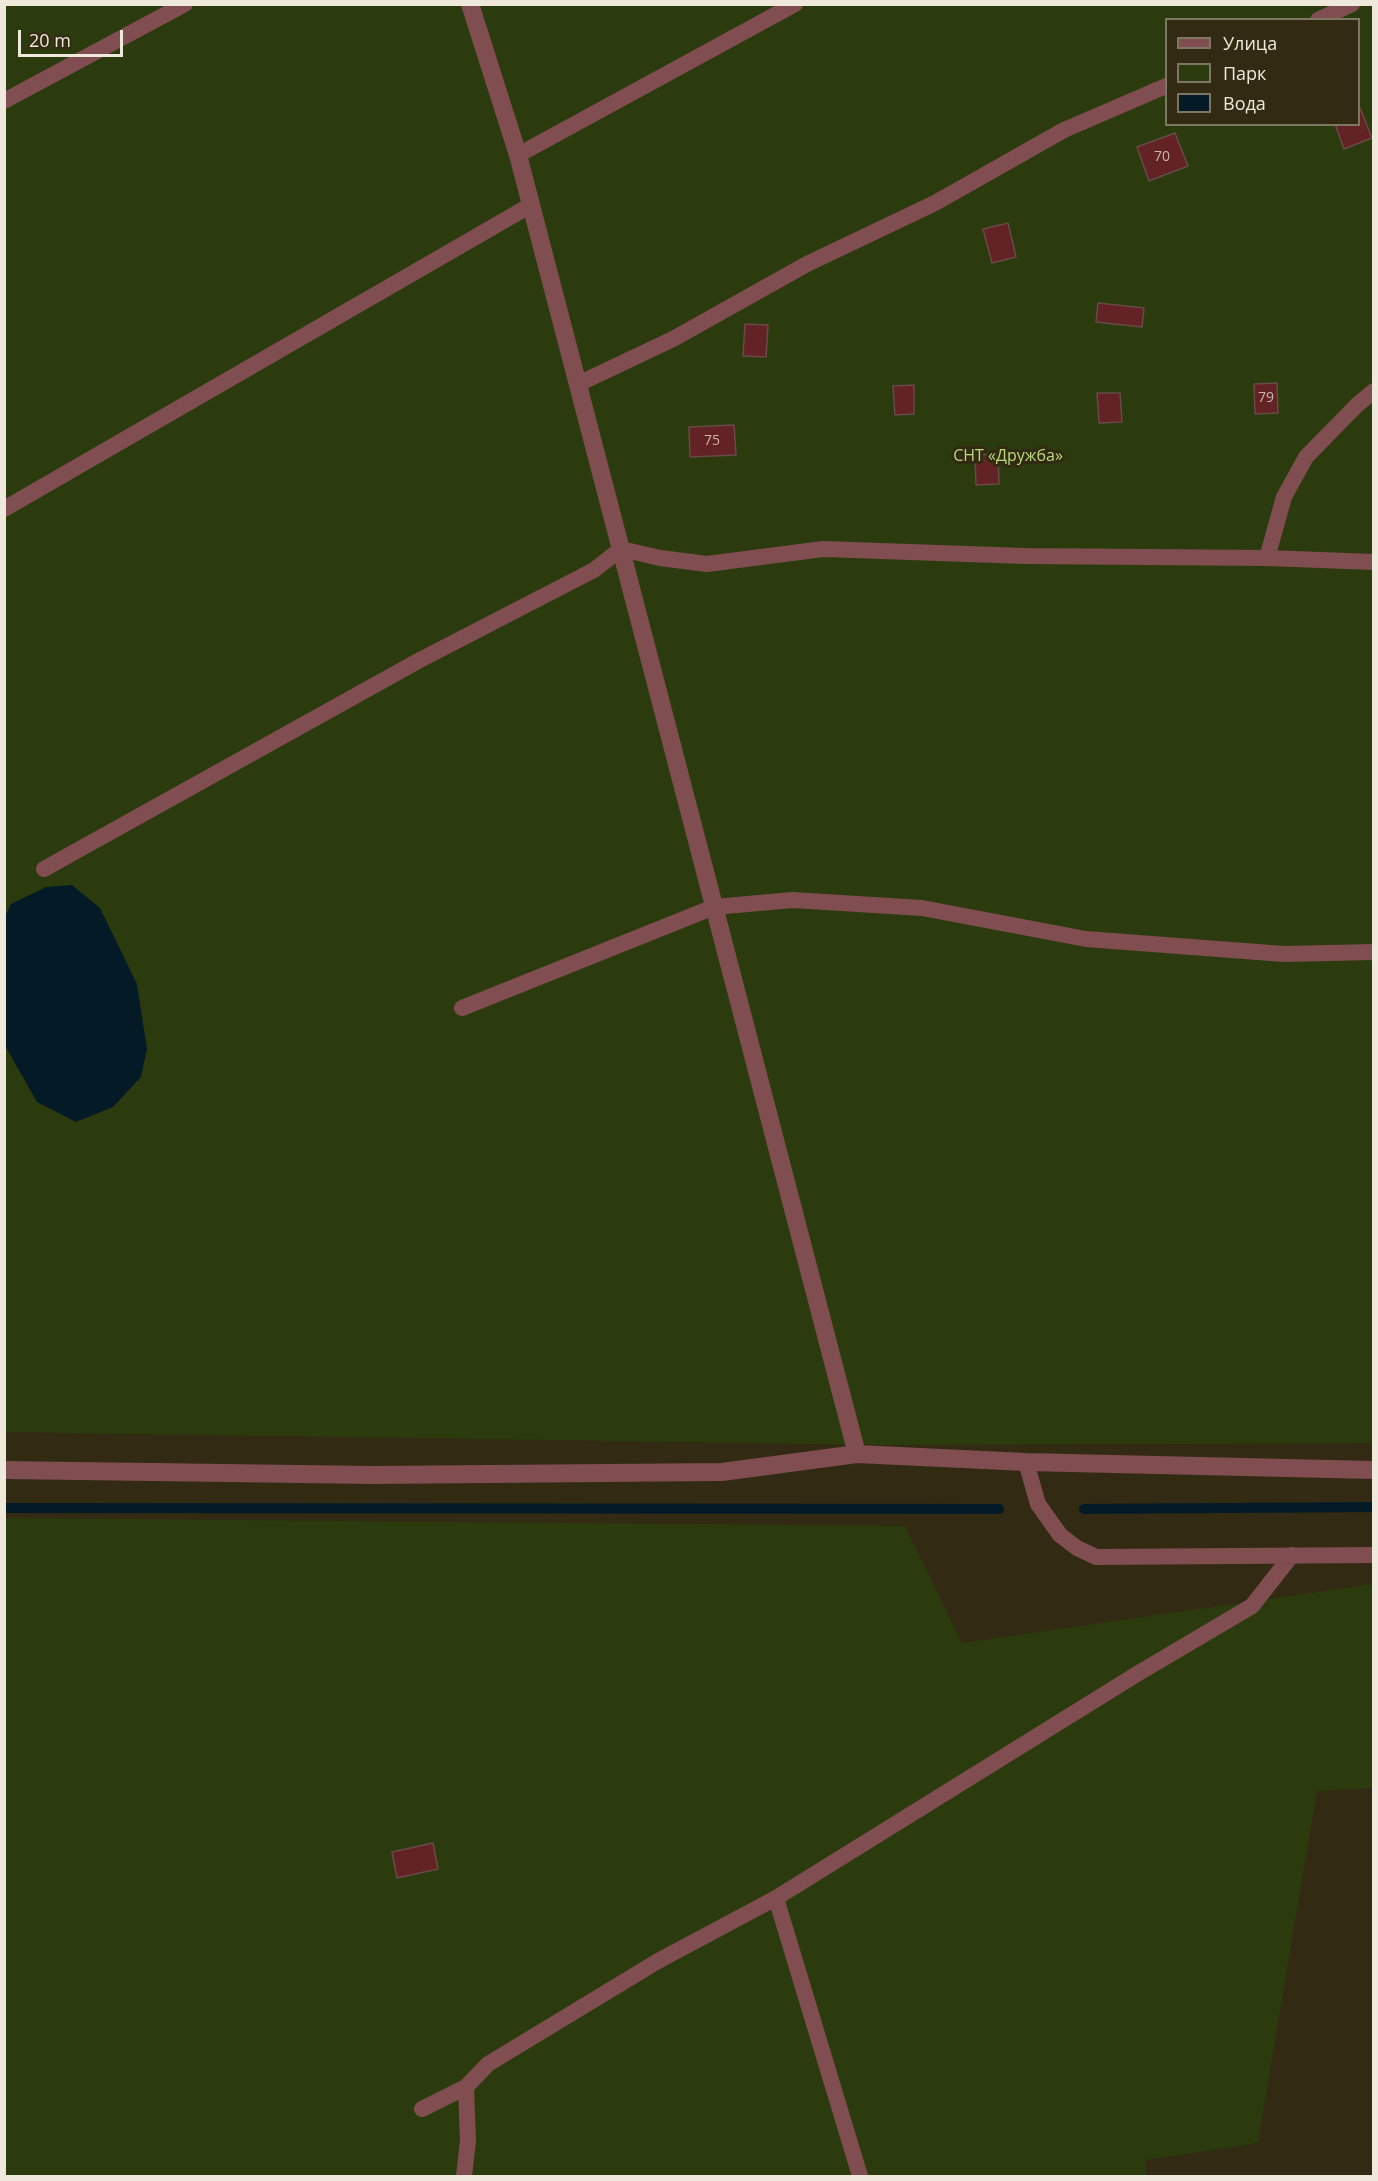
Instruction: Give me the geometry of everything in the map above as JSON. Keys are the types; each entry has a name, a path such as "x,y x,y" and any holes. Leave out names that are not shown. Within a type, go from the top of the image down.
{"street":[{"path":"470,4 518,155 857,1454"},
{"path":"4,1470 373,1475 722,1472 857,1454 1026,1462 1374,1470"}],"lane":[{"path":"4,101 185,4"},
{"path":"518,155 795,4"},
{"path":"1322,18 1352,4"},
{"path":"578,384 673,339 807,264 935,203 1064,130 1165,87"},
{"path":"4,509 531,205"},
{"path":"1267,558 1284,497 1306,457 1374,391"},
{"path":"44,869 418,661 576,580 594,570 621,549 660,558 707,564 823,549 1025,556 1267,558 1374,562"},
{"path":"462,1008 714,907 793,900 922,908 1086,939 1284,954 1374,952"},
{"path":"1026,1462 1038,1504 1060,1534 1077,1548 1096,1557 1374,1555"},
{"path":"422,2109 466,2087 488,2064 658,1961 776,1898 1137,1674 1252,1606 1292,1556"},
{"path":"776,1898 860,2176"},
{"path":"464,2176 468,2141 466,2087"}],"green space":[{"name":"СНТ «Дружба»","path":"5,5 1373,5 1373,1443 892,1445 5,1432"},
{"path":"5,1518 905,1526 962,1643 1373,1584 1373,1788 1317,1791 1258,2143 1146,2160 1146,2176 5,2176"}],"water":[{"path":"72,885 100,908 137,984 147,1049 141,1077 113,1107 76,1122 37,1102 4,1044 5,917 11,904 46,887"}],"building":[{"path":"1360,108 1372,138 1344,149 1336,126 1360,126"},
{"path":"1175,133 1188,166 1149,181 1137,147"},
{"path":"1008,223 1016,257 992,263 983,229"},
{"path":"1098,303 1144,308 1142,327 1096,322"},
{"path":"745,324 768,325 766,357 743,356"},
{"path":"1277,383 1278,413 1255,414 1254,384"},
{"path":"914,385 914,414 895,415 893,386"},
{"path":"1097,393 1120,393 1122,422 1099,423"},
{"path":"734,425 736,455 690,457 689,427"},
{"path":"998,454 999,484 976,485 975,455"},
{"path":"433,1843 438,1869 397,1878 392,1852"}],"waterway":[{"path":"1084,1509 1374,1507"},
{"path":"4,1508 999,1509"}]}
